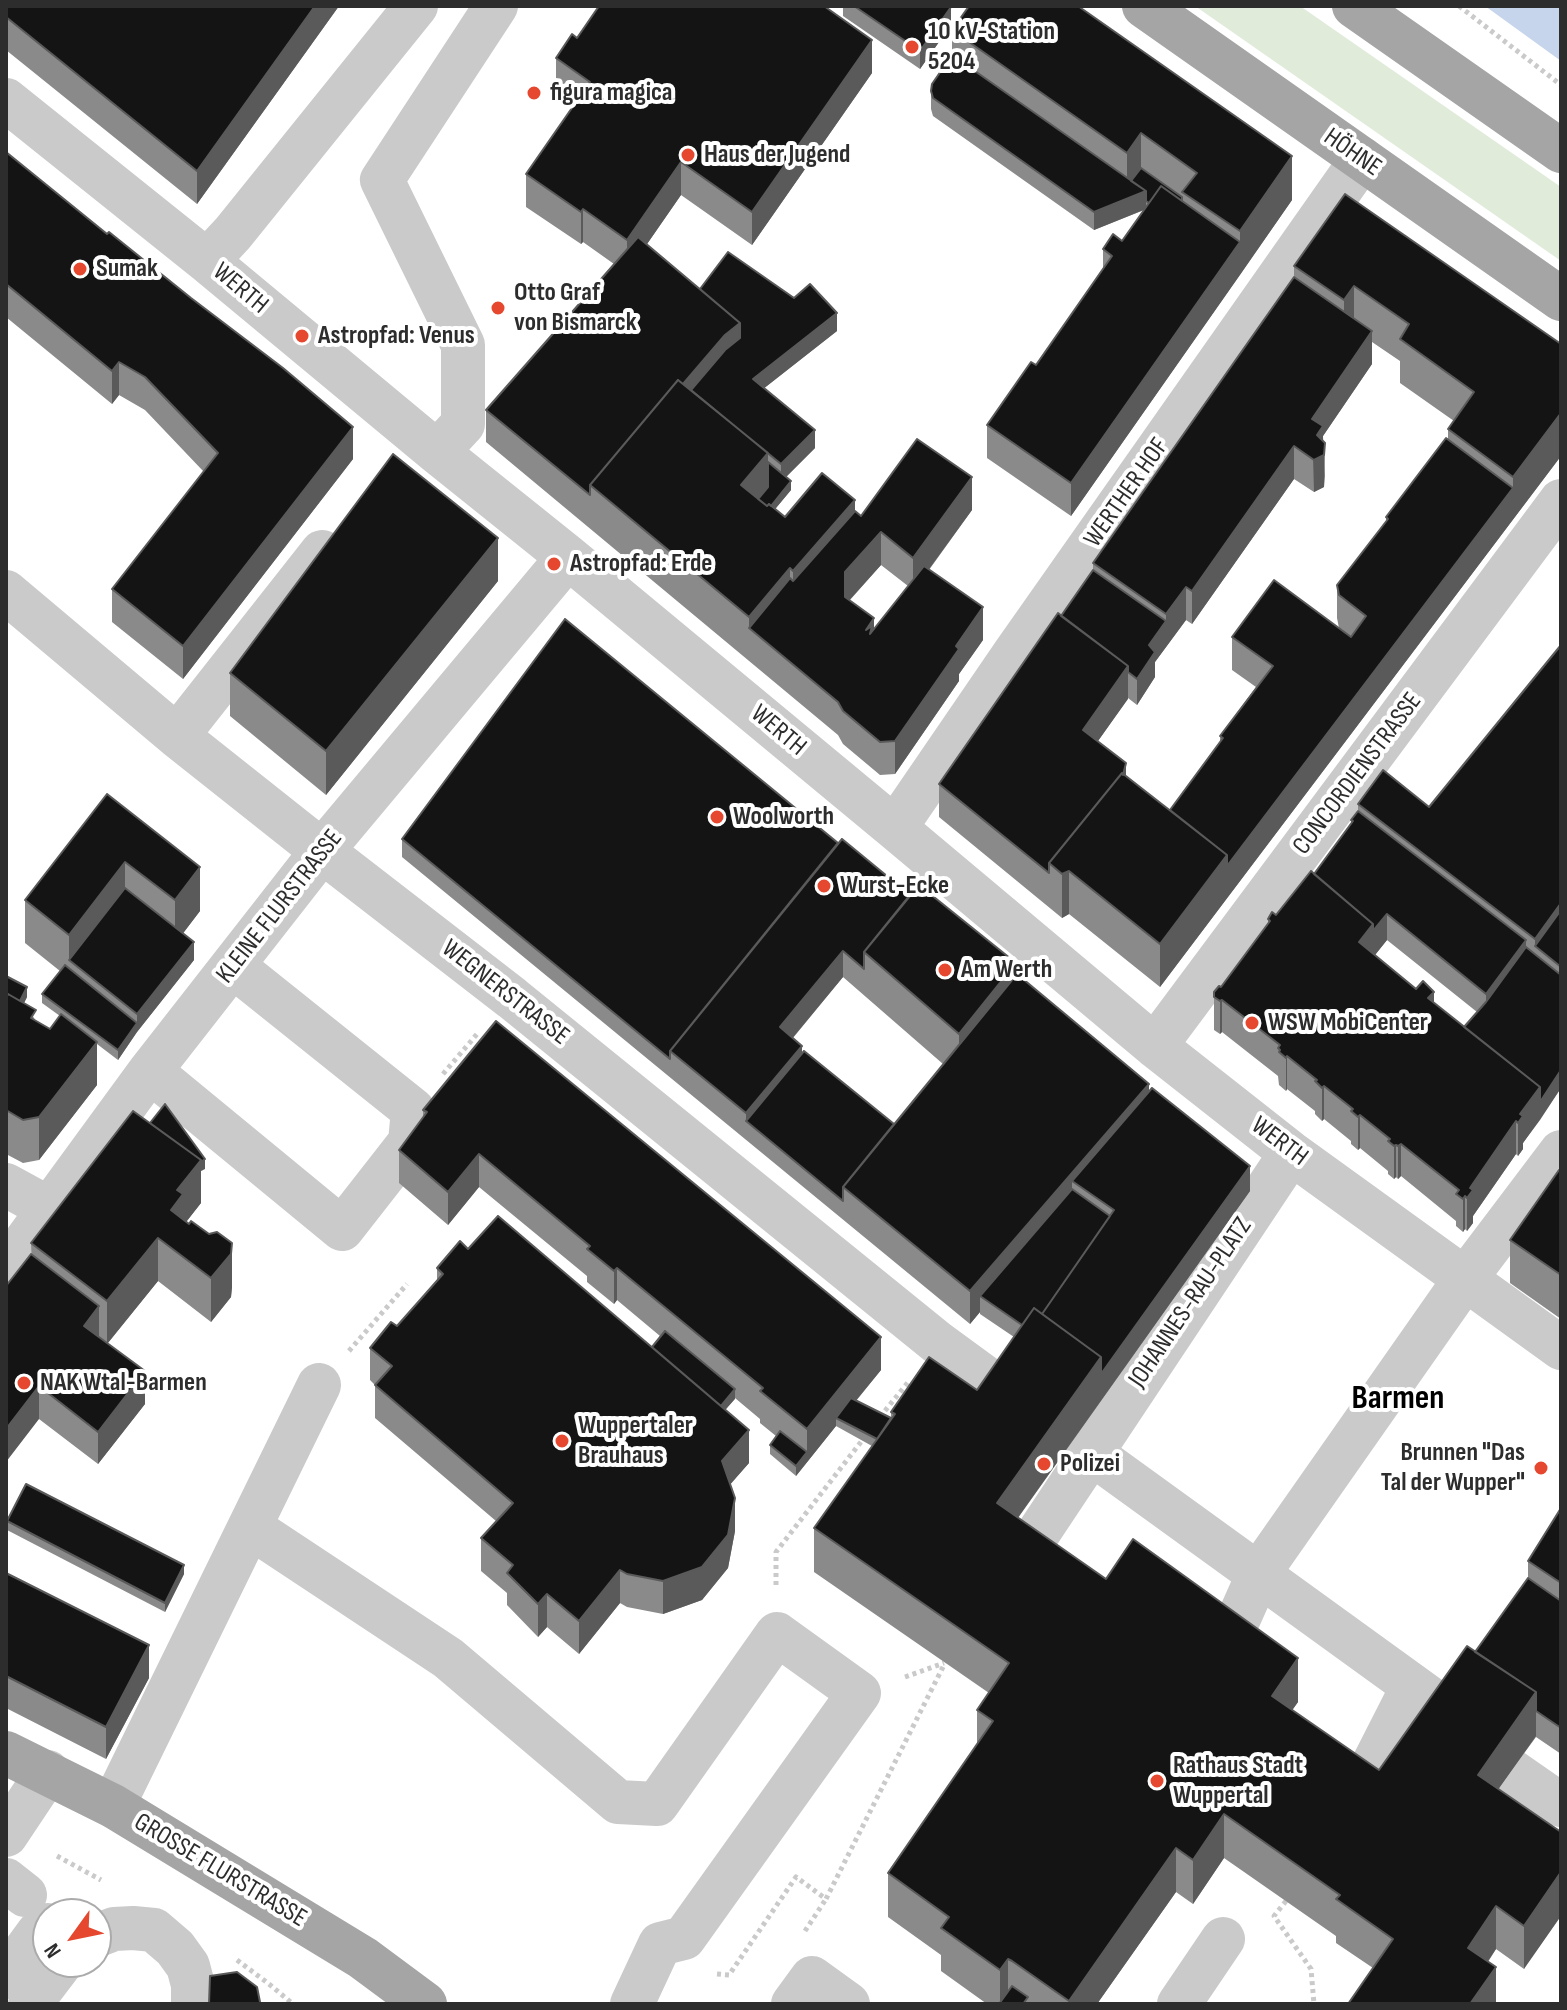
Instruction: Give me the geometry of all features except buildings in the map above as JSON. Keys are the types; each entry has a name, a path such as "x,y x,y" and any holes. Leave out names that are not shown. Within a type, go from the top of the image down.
{"main road":[{"name":"HÖHNE","path":"1144,6 1561,299"},
{"path":"1354,6 1561,151"},
{"name":"GROSSE FLURSTRASSE","path":"6,1753 113,1806 363,1958 425,2004"}],"street":[{"path":"207,261 416,6"},
{"path":"386,470 426,443 463,424 463,345 382,180 496,6"},
{"name":"WERTH","path":"6,100 568,557 1155,1046 1291,1153 1561,1348"},
{"name":"WERTHER HOF","path":"895,828 1362,159"},
{"name":"CONCORDIENSTRASSE","path":"1155,1046 1561,501"},
{"path":"177,736 348,518"},
{"name":"KLEINE FLURSTRASSE","path":"6,1268 150,1071 322,851 568,557"},
{"name":"WEGNERSTRASSE","path":"6,592 177,736 512,998 938,1343 1005,1392"},
{"path":"150,1071 342,1229 410,1142 413,1110 233,966"},
{"path":"1239,1618 1259,1573 1465,1279 1561,1152"},
{"name":"JOHANNES-RAU-PLATZ","path":"1019,1562 1291,1153"},
{"path":"6,1185 50,1209"},
{"path":"113,1806 319,1385"},
{"path":"1073,1440 1427,1696 1356,1798"},
{"path":"250,1527 448,1658 618,1802 657,1804 777,1634 859,1693 684,1938 660,1944 640,1987"},
{"path":"1512,1771 1561,1805"},
{"path":"6,1835 48,1772"},
{"path":"112,1930 154,1930 175,1948 188,1966 193,1985 193,2004"},
{"path":"1179,2004 1223,1939"},
{"path":"793,2004 812,1978 848,2004"}],"path":[{"path":"1459,6 1561,85"},
{"path":"319,1385 407,1284"},
{"path":"777,1634 776,1552 938,1343"},
{"path":"640,1987 729,1975 796,1877 826,1899 945,1663"},
{"path":"1286,1901 1274,1916 1311,1969 1314,2004"}],"green space":[{"path":"1195,6 1300,6 1561,187 1561,261"}],"water":[{"path":"1485,6 1561,6 1561,61"}],"place":[{"name":"10 kV-Station 5204","path":"912,47"},
{"name":"figura magica","path":"534,93"},
{"name":"Haus der Jugend","path":"688,155"},
{"name":"Sumak","path":"80,269"},
{"name":"Otto Graf von Bismarck","path":"498,308"},
{"name":"Astropfad: Venus","path":"302,336"},
{"name":"Astropfad: Erde","path":"554,564"},
{"name":"Woolworth","path":"717,817"},
{"name":"Wurst-Ecke","path":"824,886"},
{"name":"Am Werth","path":"945,970"},
{"name":"WSW MobiCenter","path":"1252,1023"},
{"name":"NAK Wtal-Barmen","path":"24,1383"},
{"name":"Wuppertaler Brauhaus","path":"562,1441"},
{"name":"Polizei","path":"1044,1464"},
{"name":"Brunnen \"Das Tal der Wupper\"","path":"1541,1468"},
{"name":"Rathaus Stadt Wuppertal","path":"1157,1781"}],"district":[{"name":"Barmen","path":"1398,1399"}]}
